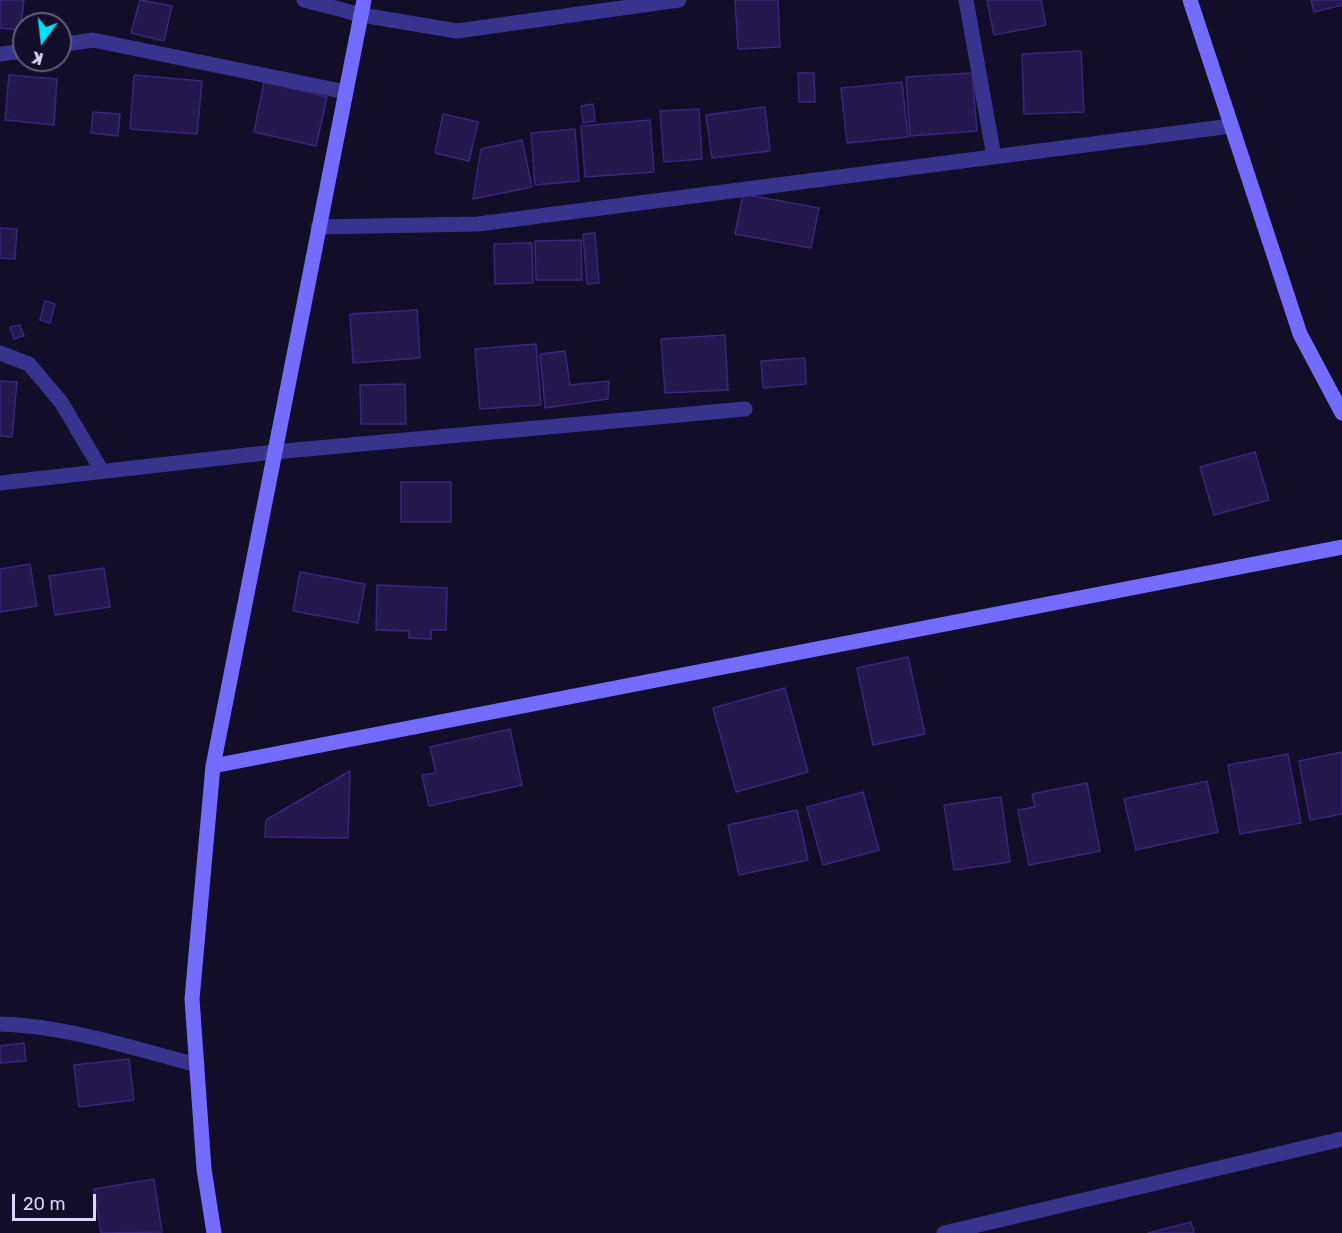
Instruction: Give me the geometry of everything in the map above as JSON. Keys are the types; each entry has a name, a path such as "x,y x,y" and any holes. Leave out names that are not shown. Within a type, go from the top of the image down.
{"street":[{"path":"304,0 363,8 457,30 679,0"},
{"path":"966,0 994,157"},
{"path":"1190,0 1300,334 1342,413"},
{"path":"213,1233 204,1168 192,999 213,766 363,8"},
{"path":"72,43 93,40 346,92"},
{"path":"318,227 478,224 1232,126"},
{"path":"0,353 29,364 61,402 102,471"},
{"path":"0,483 274,452 745,409"},
{"path":"213,766 1342,547"},
{"path":"0,1024 32,1025 110,1042 196,1065"},
{"path":"945,1233 1342,1139"}],"building":[{"path":"0,0 24,0 22,12 12,12 12,29 0,28"},
{"path":"140,0 172,6 164,41 131,33"},
{"path":"735,0 778,0 780,47 738,49"},
{"path":"987,0 1041,0 1046,25 994,35"},
{"path":"1311,0 1342,0 1342,5 1314,12"},
{"path":"1081,51 1084,112 1024,114 1022,54"},
{"path":"798,73 814,73 815,102 799,102"},
{"path":"972,73 977,131 910,136 906,77"},
{"path":"9,75 57,79 54,125 5,120"},
{"path":"134,75 202,81 197,134 130,129"},
{"path":"264,82 327,97 316,146 254,132"},
{"path":"902,82 908,137 847,143 841,88"},
{"path":"593,104 595,121 583,123 581,106"},
{"path":"765,107 770,151 712,158 706,115"},
{"path":"699,109 702,159 664,162 660,111"},
{"path":"93,112 120,114 118,136 91,133"},
{"path":"443,114 478,122 469,161 435,153"},
{"path":"650,120 654,172 585,177 581,126"},
{"path":"575,129 579,181 535,185 531,133"},
{"path":"522,140 532,187 473,199 481,149"},
{"path":"743,194 819,208 811,248 735,234"},
{"path":"0,228 17,229 15,259 0,258"},
{"path":"595,233 599,283 587,284 583,234"},
{"path":"581,240 582,280 536,280 535,241"},
{"path":"532,243 533,283 495,284 494,244"},
{"path":"45,301 55,304 50,323 40,320"},
{"path":"417,310 420,358 353,363 350,314"},
{"path":"20,325 24,336 14,339 10,327"},
{"path":"725,335 728,390 665,393 661,339"},
{"path":"536,344 541,405 480,409 475,349"},
{"path":"565,351 570,385 609,381 608,399 545,408 540,354"},
{"path":"805,358 806,384 763,388 761,361"},
{"path":"0,381 17,382 12,437 0,436"},
{"path":"405,384 406,424 361,424 360,385"},
{"path":"1255,452 1269,500 1214,515 1200,467"},
{"path":"401,482 451,482 451,522 401,522"},
{"path":"30,564 37,606 0,612 0,569"},
{"path":"104,568 110,607 55,615 49,576"},
{"path":"300,572 365,584 358,623 293,611"},
{"path":"377,585 447,588 446,630 431,630 431,639 409,638 409,631 376,630"},
{"path":"908,657 925,734 873,745 857,668"},
{"path":"785,688 808,772 736,792 713,708"},
{"path":"510,729 522,785 429,806 422,775 436,773 430,747"},
{"path":"1342,752 1342,814 1310,820 1299,761"},
{"path":"1288,754 1301,823 1240,834 1228,765"},
{"path":"350,771 348,838 265,837 266,820"},
{"path":"1207,781 1218,832 1136,850 1124,799"},
{"path":"1087,783 1100,851 1029,865 1018,810 1035,807 1032,794"},
{"path":"863,792 879,850 823,865 807,807"},
{"path":"1001,797 1010,862 954,870 944,805"},
{"path":"797,810 808,860 739,875 728,825"},
{"path":"24,1043 26,1061 0,1063 0,1046"},
{"path":"129,1059 134,1100 79,1107 74,1065"},
{"path":"154,1179 162,1232 101,1233 94,1189"},
{"path":"1191,1222 1194,1233 1148,1233"}]}
